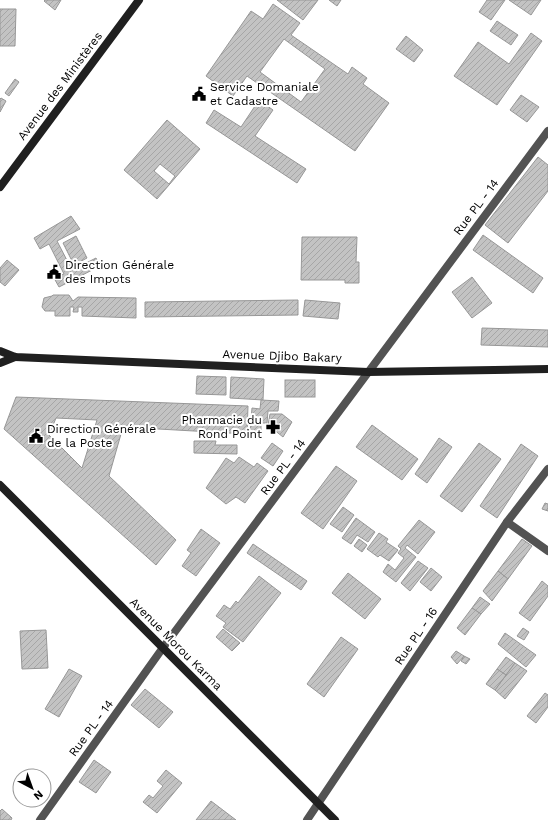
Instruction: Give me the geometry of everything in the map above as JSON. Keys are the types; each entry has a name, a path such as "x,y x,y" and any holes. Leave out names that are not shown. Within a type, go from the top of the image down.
{"street":[{"name":"Avenue des Ministères","path":"0,187 139,0"},
{"name":"Rue PL - 14","path":"40,820 162,648 548,130"},
{"path":"0,351 15,357"},
{"name":"Avenue Djibo Bakary","path":"15,357 368,372 548,369"},
{"path":"0,363 15,357"},
{"name":"Rue PL - 16","path":"307,820 507,522 548,469"},
{"name":"Avenue Morou Karma","path":"0,485 335,820"},
{"path":"507,522 548,550"}],"building":[{"path":"61,0 55,10 44,1"},
{"path":"277,0 318,0 303,20"},
{"path":"329,0 341,0 337,6"},
{"path":"487,0 505,0 491,20 479,12"},
{"path":"509,0 541,0 531,15"},
{"path":"273,4 300,23 291,35 348,74 352,67 367,78 363,84 389,103 355,151 247,76 233,96 206,76 251,11 263,19","holes":["284,39 325,69 301,102 260,72"]},
{"path":"0,9 16,9 15,46 0,46"},
{"path":"497,21 518,35 511,45 490,31"},
{"path":"531,33 542,41 497,105 454,76 478,42 509,64"},
{"path":"406,36 423,50 414,62 396,49"},
{"path":"15,79 19,82 9,96 5,93"},
{"path":"521,95 539,107 527,122 510,110"},
{"path":"1,98 6,101 0,112 0,99"},
{"path":"259,100 273,110 255,136 306,169 297,183 206,123 214,110 241,127"},
{"path":"167,120 200,149 157,199 124,170","holes":["160,164 175,176 169,184 154,171"]},
{"path":"538,157 548,165 548,191 508,243 485,225"},
{"path":"71,216 80,229 57,241 72,270 96,258 100,266 59,287 54,278 64,274 49,244 40,249 34,238"},
{"path":"483,235 543,278 533,293 473,250"},
{"path":"76,236 87,258 74,265 63,243"},
{"path":"302,237 357,237 356,262 359,262 359,283 345,283 345,280 301,280"},
{"path":"7,260 19,270 5,286 0,282 0,268"},
{"path":"472,277 492,303 472,318 452,292"},
{"path":"53,295 69,295 73,301 78,297 136,298 136,318 82,316 82,307 78,307 78,312 73,312 74,307 70,307 70,316 55,316 55,311 45,311 42,307 44,298"},
{"path":"298,300 298,315 145,317 145,302"},
{"path":"305,300 340,303 338,319 303,316"},
{"path":"482,328 548,330 548,347 481,345"},
{"path":"197,376 226,377 226,395 196,394"},
{"path":"231,377 264,379 263,400 230,398"},
{"path":"285,380 315,380 315,397 285,397"},
{"path":"16,397 248,406 247,434 123,427 109,476 176,540 156,565 4,429","holes":["56,418 97,420 82,468 49,435"]},
{"path":"261,400 279,401 278,411 268,411 267,423 261,423 261,433 250,432 252,408 260,409"},
{"path":"270,414 282,414 292,422 283,437 268,425"},
{"path":"372,425 418,459 402,480 356,447"},
{"path":"439,438 452,447 427,483 415,474"},
{"path":"194,441 216,441 215,445 237,445 237,454 194,453"},
{"path":"272,443 283,451 273,466 261,458"},
{"path":"479,443 501,459 462,512 440,496"},
{"path":"521,444 538,456 497,518 480,506"},
{"path":"239,457 254,467 257,463 268,471 245,503 236,497 226,504 206,488 226,458 234,463"},
{"path":"336,466 357,481 323,529 301,513"},
{"path":"545,503 548,504 548,511 542,509"},
{"path":"343,507 354,515 342,532 330,524"},
{"path":"356,518 375,532 368,542 357,535 351,544 342,538"},
{"path":"419,520 435,532 418,554 407,545 405,548 416,557 396,582 383,572 388,564 395,570 404,558 398,553 401,549 398,546"},
{"path":"201,529 220,543 196,576 182,566 191,553 187,550"},
{"path":"379,533 388,539 386,542 398,550 389,561 380,555 378,557 367,549"},
{"path":"359,539 367,545 362,552 354,546"},
{"path":"522,539 532,546 508,579 498,571"},
{"path":"253,544 307,581 301,590 247,553"},
{"path":"418,561 428,568 410,591 401,583"},
{"path":"431,568 442,577 431,591 420,582"},
{"path":"498,571 508,579 492,601 483,591"},
{"path":"348,573 381,599 365,619 332,593"},
{"path":"259,576 281,593 243,642 223,627 226,623 216,616 224,605 230,609 236,601 238,603"},
{"path":"542,581 548,586 548,596 530,621 519,613"},
{"path":"480,597 490,604 481,614 472,608"},
{"path":"472,608 481,614 465,635 457,628"},
{"path":"523,628 529,632 524,640 517,636"},
{"path":"223,629 240,643 232,651 216,637"},
{"path":"46,630 48,668 22,669 20,631"},
{"path":"505,633 536,655 526,667 498,644"},
{"path":"341,637 358,649 324,697 307,684"},
{"path":"456,651 464,656 457,664 451,657"},
{"path":"464,656 470,659 466,664 461,661"},
{"path":"506,657 515,663 506,675 497,669"},
{"path":"515,663 527,671 505,699 495,690"},
{"path":"69,669 82,676 59,717 45,709"},
{"path":"497,669 506,675 495,690 486,684"},
{"path":"145,689 173,712 159,728 131,705"},
{"path":"545,693 548,695 548,707 536,723 527,716"},
{"path":"94,760 111,772 96,793 79,782"},
{"path":"166,770 182,783 157,813 143,802 149,795 153,798 163,786 157,781"},
{"path":"211,801 236,820 196,820"},
{"path":"2,809 12,818 11,820 0,820 0,811"}],"place":[{"name":"Service Domaniale et Cadastre","path":"199,94"},
{"name":"Direction Générale des Impots","path":"54,272"},
{"name":"Pharmacie du Rond Point","path":"273,427"},
{"name":"Direction Générale de la Poste","path":"36,436"}]}
